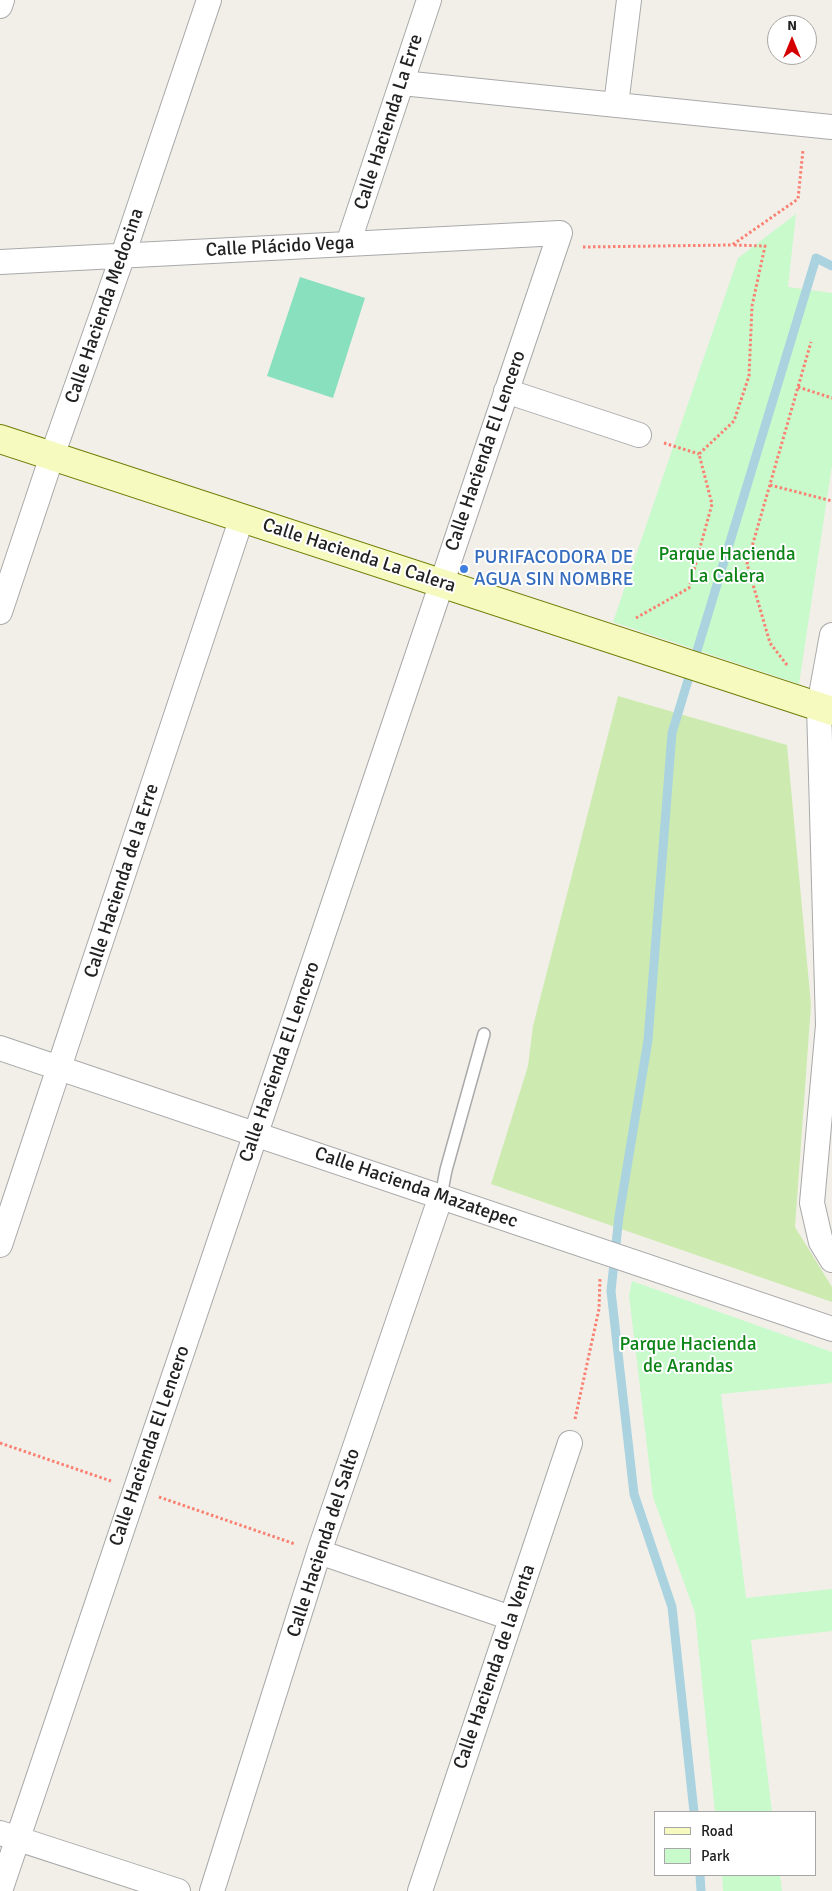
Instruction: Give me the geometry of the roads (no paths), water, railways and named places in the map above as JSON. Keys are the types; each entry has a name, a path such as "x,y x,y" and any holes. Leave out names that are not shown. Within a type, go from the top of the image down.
{"street":[{"path":"0,6 2,0"},
{"name":"Calle Hacienda Medocina","path":"0,612 209,0"},
{"name":"Calle Hacienda La Erre","path":"348,244 429,0"},
{"path":"616,105 629,0"},
{"path":"402,83 832,127"},
{"name":"Calle Plácido Vega","path":"0,262 348,244 557,240"},
{"name":"Calle Hacienda El Lencero","path":"0,1891 9,1836 256,1134 557,240"},
{"path":"506,391 639,435"},
{"name":"Calle Hacienda La Calera","path":"0,439 442,582 825,709"},
{"name":"Calle Hacienda de la Erre","path":"0,1244 242,517"},
{"path":"832,635 825,709 828,1025 812,1203 820,1242 832,1260"},
{"name":"Calle Hacienda Mazatepec","path":"0,1048 832,1328"},
{"name":"Calle Hacienda del Salto","path":"212,1891 319,1552 441,1196"},
{"name":"Calle Hacienda de la Venta","path":"420,1891 570,1443"},
{"path":"319,1552 511,1618"},
{"path":"9,1836 178,1891"}],"lane":[{"path":"441,1196 446,1170 484,1034"}],"waterway":[{"path":"694,1811 672,1607 634,1494 611,1291 619,1216 648,1040 672,733 816,258 832,266"},
{"path":"700,1876 701,1891"}],"place":[{"name":"PURIFACODORA DE AGUA SIN NOMBRE","path":"464,569"}],"park label":[{"name":"Parque Hacienda La Calera","path":"727,566"},
{"name":"Parque Hacienda de Arandas","path":"688,1356"}]}
